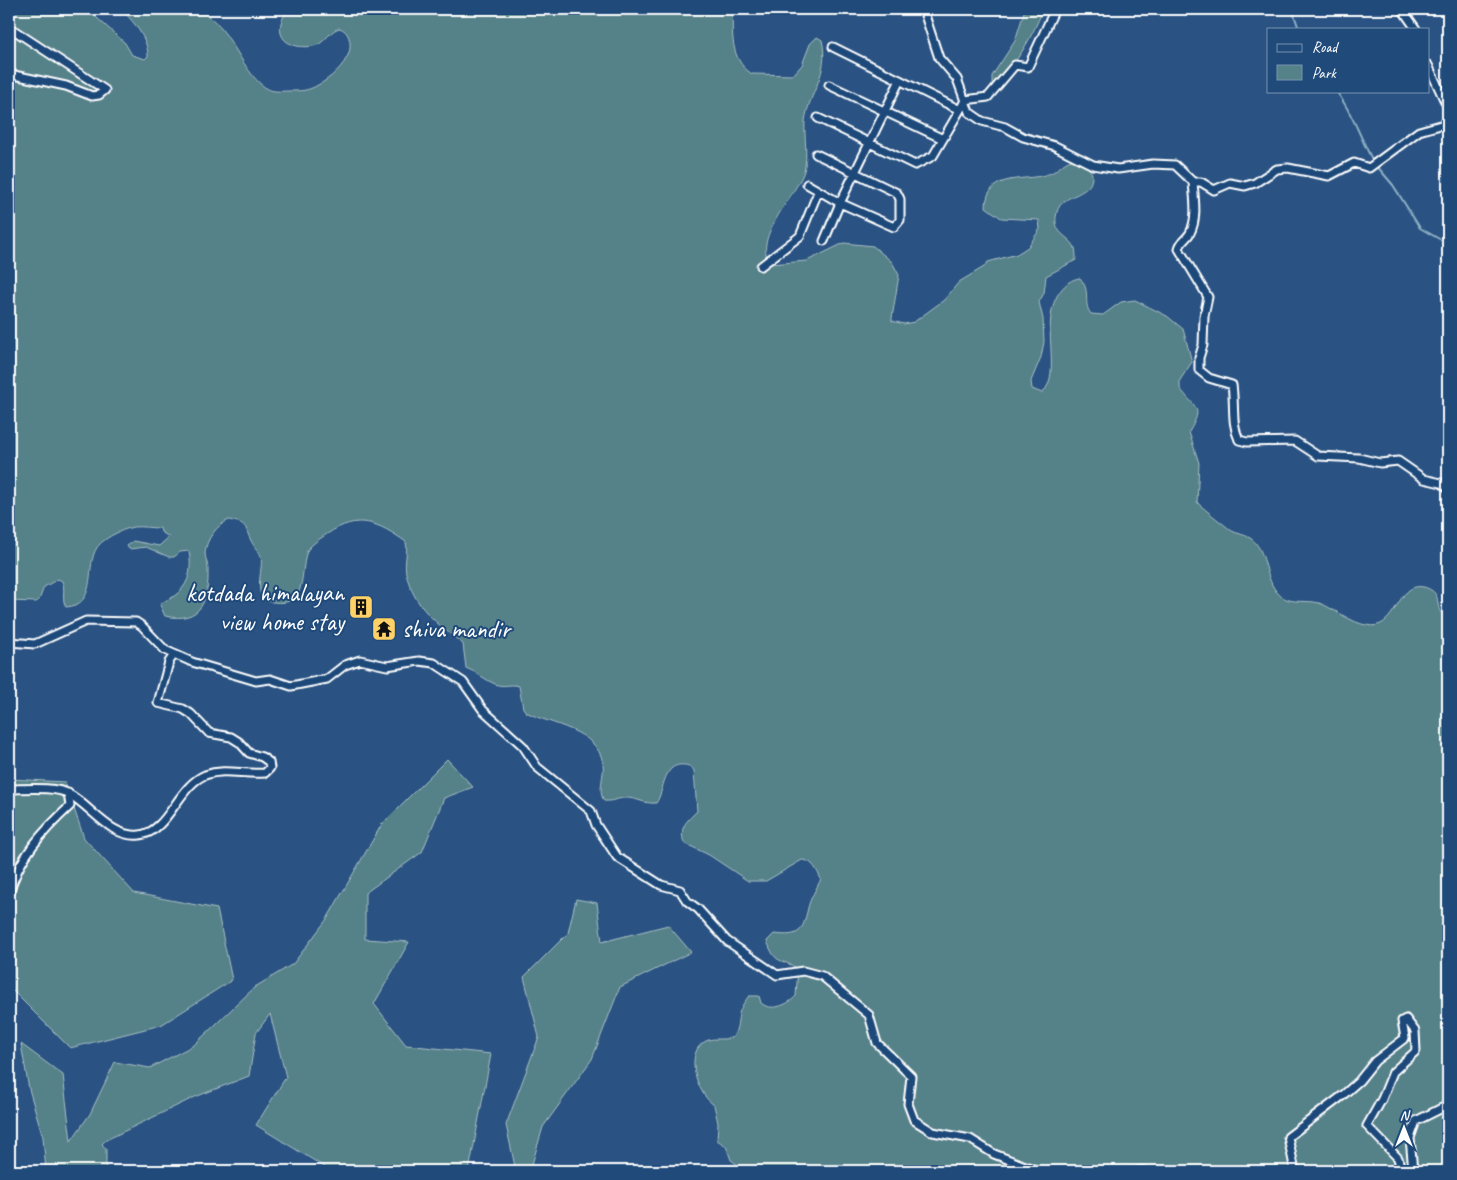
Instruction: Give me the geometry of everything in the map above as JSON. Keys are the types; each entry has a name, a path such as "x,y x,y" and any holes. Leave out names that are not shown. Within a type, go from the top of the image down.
{"street":[{"path":"922,9 933,46 939,58 956,79 969,112 982,120 1005,127 1023,137 1054,146 1093,165 1118,169 1158,164 1175,165 1192,182 1195,214 1189,234 1180,244 1179,248 1208,297 1204,316 1203,345 1199,358 1199,370 1209,378 1232,385 1234,398 1233,428 1239,440 1247,442 1294,441 1318,456 1359,458 1380,463 1398,461 1424,479 1441,483 1448,488"},
{"path":"964,100 988,97 1015,66 1028,67 1055,9"},
{"path":"1402,9 1415,28"},
{"path":"9,27 105,90 99,96 92,96 66,86 9,74"},
{"path":"833,47 960,110"},
{"path":"1430,69 1448,108"},
{"path":"824,240 900,80"},
{"path":"829,85 943,139"},
{"path":"818,118 915,165 933,156 964,100"},
{"path":"1192,182 1201,182 1214,190 1230,184 1245,186 1256,183 1270,172 1283,169 1329,176 1354,163 1369,168 1379,162 1390,150 1399,146 1418,131 1448,123"},
{"path":"807,184 840,203 894,226 900,220 900,199 897,193 816,154"},
{"path":"760,266 800,236 818,192"},
{"path":"9,642 35,644 86,621 136,622 165,650 192,662 256,681 270,679 292,686 303,686 327,679 345,665 360,660 387,666 419,661 434,663 463,682 483,710 523,746 537,767 591,811 596,825 617,857 660,885 680,890 687,901 727,941 777,975 803,971 822,976 869,1015 877,1043 911,1076 908,1104 914,1120 933,1132 970,1139 994,1154 1038,1171"},
{"path":"9,789 43,789 68,793 112,827 127,835 140,836 152,832 191,785 203,776 222,770 253,774 265,773 270,768 270,762 250,753 239,742 208,733 191,714 183,709 162,706 158,703 169,662 173,656 181,656"},
{"path":"9,894 14,873 34,844 44,830 70,806 68,793"},
{"path":"1295,1171 1288,1137 1342,1096 1359,1081 1375,1061 1405,1038 1402,1021 1406,1019 1415,1031 1416,1051 1393,1072 1382,1099 1367,1126 1398,1158 1401,1171"},
{"path":"1413,1171 1410,1138 1416,1121 1448,1105"},
{"path":"1138,1171 1144,1171"}],"green space":[{"path":"9,9 87,9 125,43 132,55 145,59 148,56 143,36 121,9 197,9 220,27 260,84 270,90 277,91 304,90 323,82 340,67 347,58 350,49 350,41 347,34 339,28 317,45 304,47 286,41 280,30 288,9 732,9 736,53 739,61 752,74 793,75 802,65 810,44 817,37 822,40 823,63 805,121 806,159 804,171 770,231 766,243 766,254 771,264 807,261 844,243 873,246 892,262 899,275 892,321 904,324 914,322 944,300 959,282 984,267 988,262 1017,254 1028,247 1040,229 1039,220 1001,218 986,207 988,195 993,187 1010,180 1051,173 1071,160 1085,165 1092,174 1088,187 1065,201 1057,212 1057,226 1062,234 1073,244 1076,260 1046,276 1044,293 1039,302 1043,319 1044,342 1041,357 1031,381 1032,389 1042,393 1048,384 1051,373 1050,331 1054,302 1061,290 1071,281 1080,278 1084,283 1087,306 1091,314 1103,315 1121,302 1135,300 1167,316 1183,329 1192,362 1180,380 1180,388 1197,412 1189,432 1199,463 1197,502 1232,531 1248,537 1256,543 1276,591 1286,599 1316,602 1355,622 1376,625 1384,622 1391,615 1407,592 1414,587 1424,587 1435,594 1441,613 1448,616 1448,664 1445,669 1448,692 1448,1171 746,1171 731,1160 726,1146 717,1140 718,1123 714,1105 702,1092 698,1083 695,1073 695,1054 699,1046 706,1041 733,1037 739,1013 749,996 759,996 761,1003 765,1006 774,1007 784,1005 796,996 798,969 776,958 767,941 774,934 790,935 802,928 810,901 821,879 818,873 812,864 802,860 766,881 748,881 709,855 684,843 682,833 684,825 697,811 694,771 688,766 678,765 672,768 665,778 656,803 625,798 604,801 601,792 603,763 599,752 592,743 582,735 526,712 523,708 519,686 495,684 466,668 463,644 428,614 415,596 406,573 406,542 386,529 368,523 358,522 338,527 316,542 307,551 300,589 295,598 290,601 273,602 266,600 260,590 260,553 250,539 244,525 229,520 216,529 207,543 205,553 208,580 205,599 201,607 195,613 178,618 165,616 160,605 179,592 186,582 190,571 189,551 180,552 174,557 169,557 146,547 129,549 127,546 133,541 159,546 169,537 161,532 160,528 133,527 111,536 101,543 95,551 92,559 89,586 82,600 76,605 66,607 63,584 58,579 44,587 39,600 36,602 9,601"},
{"path":"1025,9 1043,9 1022,52 992,88 992,76 1015,41"},
{"path":"447,759 473,787 444,798 422,852 365,893 365,939 409,942 374,1004 406,1045 491,1054 469,1171 331,1171 256,1125 286,1077 270,1014 256,1033 249,1076 195,1097 106,1140 102,1144 106,1149 106,1171 46,1171 43,1137 29,1089 21,1044 63,1075 71,1141 90,1114 115,1062 150,1068 194,1045 255,987 293,964 327,919 382,824"},
{"path":"9,779 65,782 84,838 134,893 217,909 232,980 161,1025 70,1048 13,991 9,1001"},
{"path":"576,899 597,903 602,942 668,925 691,952 620,987 592,1059 543,1127 530,1171 516,1171 506,1125 539,1037 524,977 568,933"}],"waterway":[{"path":"1292,9 1299,28"},
{"path":"1337,92 1347,108 1373,161"},
{"path":"1376,165 1393,185 1420,228 1448,244"}],"place":[{"name":"kotdada himalayan view home stay","path":"361,607"},
{"name":"shiva mandir","path":"384,629"}]}
